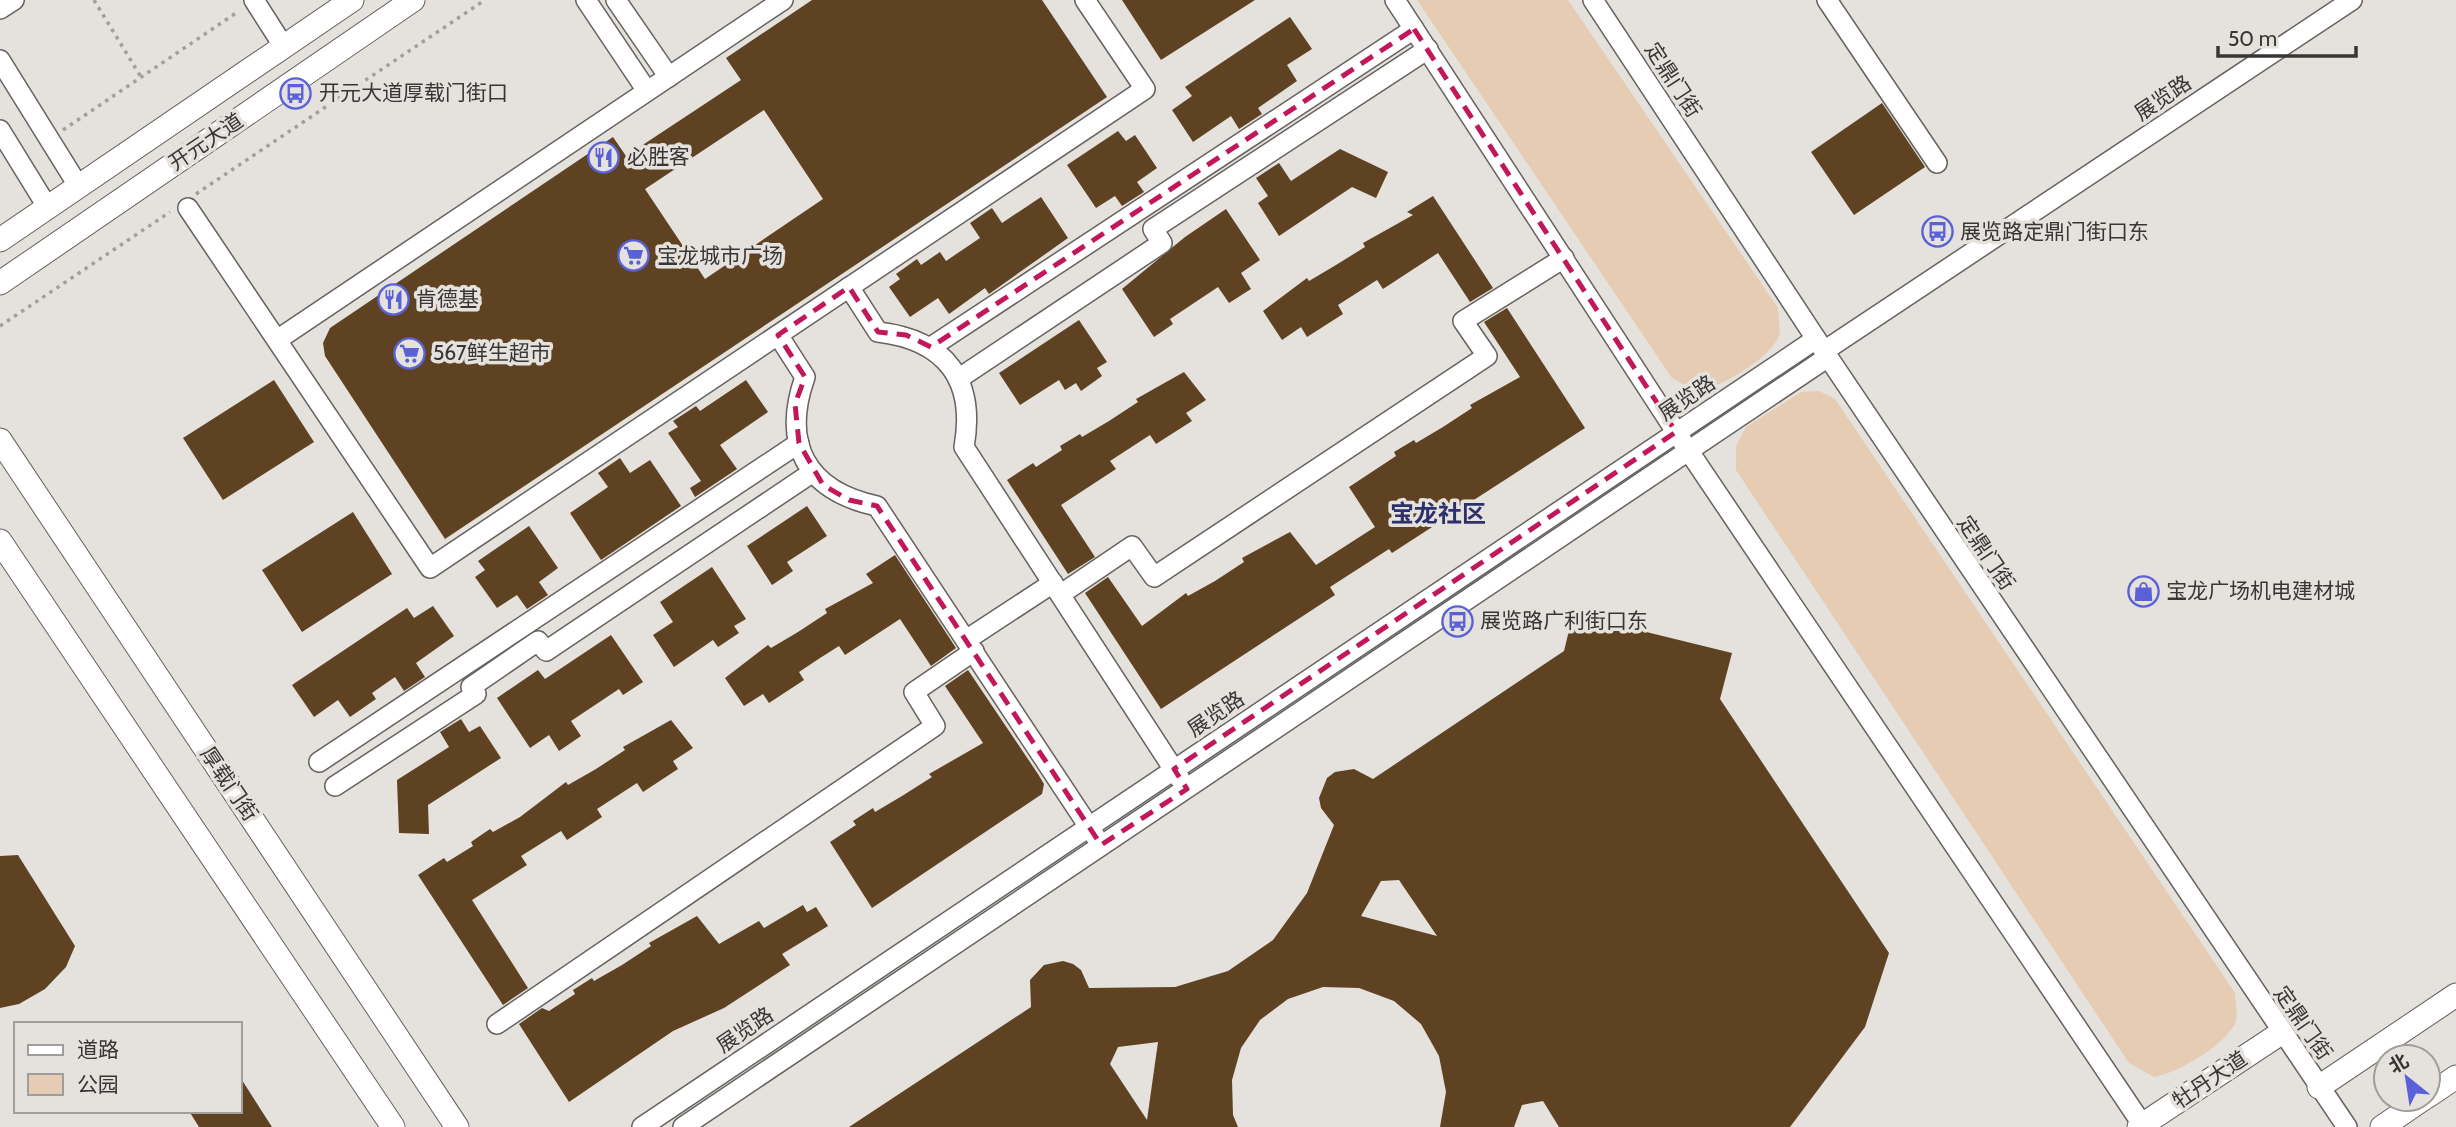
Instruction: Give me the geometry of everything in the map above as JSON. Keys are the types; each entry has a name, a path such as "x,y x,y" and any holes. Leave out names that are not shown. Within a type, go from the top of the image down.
{"main road":[{"name":"开元大道","path":"0,240 352,0"},
{"name":"开元大道","path":"0,284 413,0"},
{"name":"厚载门街","path":"0,440 457,1127"},
{"path":"0,541 393,1127"},
{"path":"2319,1087 2456,995"},
{"name":"牡丹大道","path":"2142,1126 2281,1032"},
{"path":"2382,1127 2402,1113"}],"street":[{"path":"0,9 14,0"},
{"path":"254,0 284,47"},
{"path":"586,0 647,91"},
{"path":"616,0 669,77"},
{"path":"277,340 783,0"},
{"path":"183,206 277,340 430,568 1145,89 1085,0"},
{"path":"1395,0 1676,432 2142,1126"},
{"name":"定鼎门街","path":"1593,0 1823,349 2347,1127"},
{"path":"1827,0 1937,163"},
{"name":"展览路","path":"683,1127 1689,451 1823,349 2352,0"},
{"path":"931,347 1414,29"},
{"path":"958,379 1161,243 1153,229 1428,49"},
{"path":"0,60 79,187"},
{"path":"0,130 48,208"},
{"path":"498,1024 935,726 914,692 970,646 1057,589 1132,546 1154,577 1487,356 1463,321 1563,258"},
{"path":"849,287 878,332 906,335 931,347 952,367 965,392 969,419 964,447 1187,789"},
{"path":"778,335 806,377 795,404 795,434 805,462 823,485 849,500 877,506 1101,845"},
{"name":"展览路","path":"642,1127 1676,432 1823,349"},
{"path":"318,762 799,443"},
{"path":"335,786 475,694 471,687 538,641 546,651 813,472"}],"path":[{"path":"94,0 141,77"},
{"path":"49,139 254,0"},
{"path":"0,326 183,206 485,0"}],"highlighted area":[{"path":"1414,29 1676,432 1174,769 1187,789 1101,845 877,506 849,500 823,485 799,443 795,404 805,377 778,335 849,287 878,332 906,335 931,347"}],"green space":[{"path":"1417,0 1568,0 1778,308 1779,336 1774,345 1755,363 1730,379 1697,392 1672,378"},
{"path":"1819,391 1835,399 2235,993 2237,1018 2231,1030 2212,1048 2188,1064 2154,1077 2129,1063 1736,470 1736,446 1746,427 1801,392"}],"building":[{"name":"宝龙城市广场","path":"812,0 1042,0 1107,97 445,539 325,356 323,343 330,328 613,137 626,156 741,80 726,58","holes":["764,110 823,199 705,279 645,189"]},
{"path":"1122,0 1255,0 1161,60"},
{"path":"1290,17 1312,49 1287,65 1297,81 1258,108 1262,114 1239,129 1231,116 1193,142 1172,110 1192,96 1185,87"},
{"path":"1882,103 1925,167 1854,215 1811,152"},
{"path":"1118,131 1126,141 1135,135 1157,168 1137,182 1144,192 1122,206 1115,196 1096,208 1067,165"},
{"path":"1340,149 1388,172 1376,198 1352,187 1279,236 1258,203 1268,196 1256,178 1279,163 1291,181"},
{"path":"1433,196 1493,288 1470,302 1438,253 1383,289 1377,280 1338,305 1343,314 1307,337 1301,327 1282,340 1263,311 1307,278 1309,281 1336,265 1365,247 1363,243 1413,215 1407,212"},
{"path":"1041,197 1068,238 989,294 985,288 949,314 938,298 910,317 889,287 900,279 896,274 917,259 921,265 940,252 946,261 980,238 970,223 992,208 1002,223"},
{"path":"1226,209 1260,260 1241,273 1251,289 1229,303 1218,287 1170,319 1173,324 1154,337 1122,289 1185,237"},
{"path":"1507,308 1585,428 1392,553 1389,549 1330,587 1335,595 1161,709 1085,593 1108,577 1142,626 1186,593 1188,596 1215,581 1244,562 1242,558 1290,532 1316,565 1375,527 1349,487 1396,456 1394,452 1443,427 1472,408 1470,405 1520,377 1484,322"},
{"path":"1079,320 1107,362 1097,368 1102,376 1081,391 1076,383 1065,390 1059,380 1020,405 999,373"},
{"path":"1184,372 1206,400 1186,413 1192,421 1156,444 1150,435 1110,461 1116,469 1061,505 1095,557 1068,574 1007,480 1033,463 1036,467 1062,450 1060,446 1109,421 1138,402 1136,399"},
{"path":"274,380 314,442 223,500 183,438"},
{"path":"746,380 768,412 720,445 737,469 695,497 690,488 701,481 668,433 678,427 673,421 696,406 700,411"},
{"path":"620,458 630,473 650,460 681,506 601,560 570,513 608,487 598,473"},
{"path":"807,506 827,536 787,562 793,571 772,585 747,546"},
{"path":"353,512 392,574 302,632 262,570"},
{"path":"529,526 558,568 539,582 548,595 527,609 517,595 497,608 475,577 485,570 478,561"},
{"path":"895,555 956,648 931,666 900,619 845,655 839,646 820,658 799,672 804,680 769,703 763,694 744,706 725,678 768,645 771,648 827,613 825,609 873,583 866,574"},
{"path":"712,567 746,619 734,626 739,633 718,647 713,640 674,667 653,635 673,622 660,602"},
{"path":"433,606 454,636 416,663 425,677 404,691 395,677 372,693 376,699 350,717 338,700 314,717 292,685 407,608 414,618"},
{"path":"1573,614 1732,653 1720,699 1889,953 1865,1027 1790,1127 1559,1127 1543,1101 1522,1105 1514,1127 1440,1127 1446,1092 1439,1056 1421,1024 1394,1001 1359,988 1323,987 1288,999 1260,1020 1241,1048 1232,1080 1233,1115 1238,1127 849,1127 1031,1007 1030,980 1044,965 1063,961 1073,964 1081,970 1089,988 1175,987 1228,971 1273,940 1307,893 1334,825 1321,808 1319,798 1327,778 1335,772 1354,769 1373,779 1564,651","holes":["1399,880 1437,936 1361,916 1381,881","1158,1042 1147,1120 1110,1064 1118,1047"]},
{"path":"611,635 643,682 623,695 619,689 571,721 581,736 559,751 549,735 530,748 497,698 538,670 545,679"},
{"path":"968,670 1044,784 1042,794 872,908 830,842 856,825 853,821 873,808 875,812 932,777 929,774 983,743 945,686"},
{"path":"461,719 469,732 480,726 501,758 428,805 429,834 399,833 397,780 449,747 440,732"},
{"path":"671,720 693,748 673,761 678,769 643,792 637,783 597,809 602,817 567,840 561,831 521,856 527,865 472,900 528,988 503,1005 418,875 444,858 447,862 473,846 471,842 490,829 493,832 520,817 566,782 568,785 596,769 625,750 623,747"},
{"path":"18,855 75,946 66,967 45,989 19,1004 0,1008 0,856"},
{"path":"803,905 807,912 816,907 828,926 782,954 790,965 724,1008 673,1031 569,1102 519,1024 542,1008 549,1011 575,994 573,990 622,965 651,946 649,943 697,916 719,944 759,921 764,928"},
{"path":"242,1080 272,1127 199,1127 190,1113 242,1113"}],"place":[{"name":"开元大道厚载门街口","path":"296,93"},
{"name":"必胜客","path":"604,157"},
{"name":"展览路定鼎门街口东","path":"1937,232"},
{"name":"宝龙城市广场","path":"634,256"},
{"name":"肯德基","path":"393,299"},
{"name":"567鲜生超市","path":"410,353"},
{"name":"宝龙广场机电建材城","path":"2143,591"},
{"name":"展览路广利街口东","path":"1457,621"}],"district":[{"name":"宝龙社区","path":"1438,514"}]}
